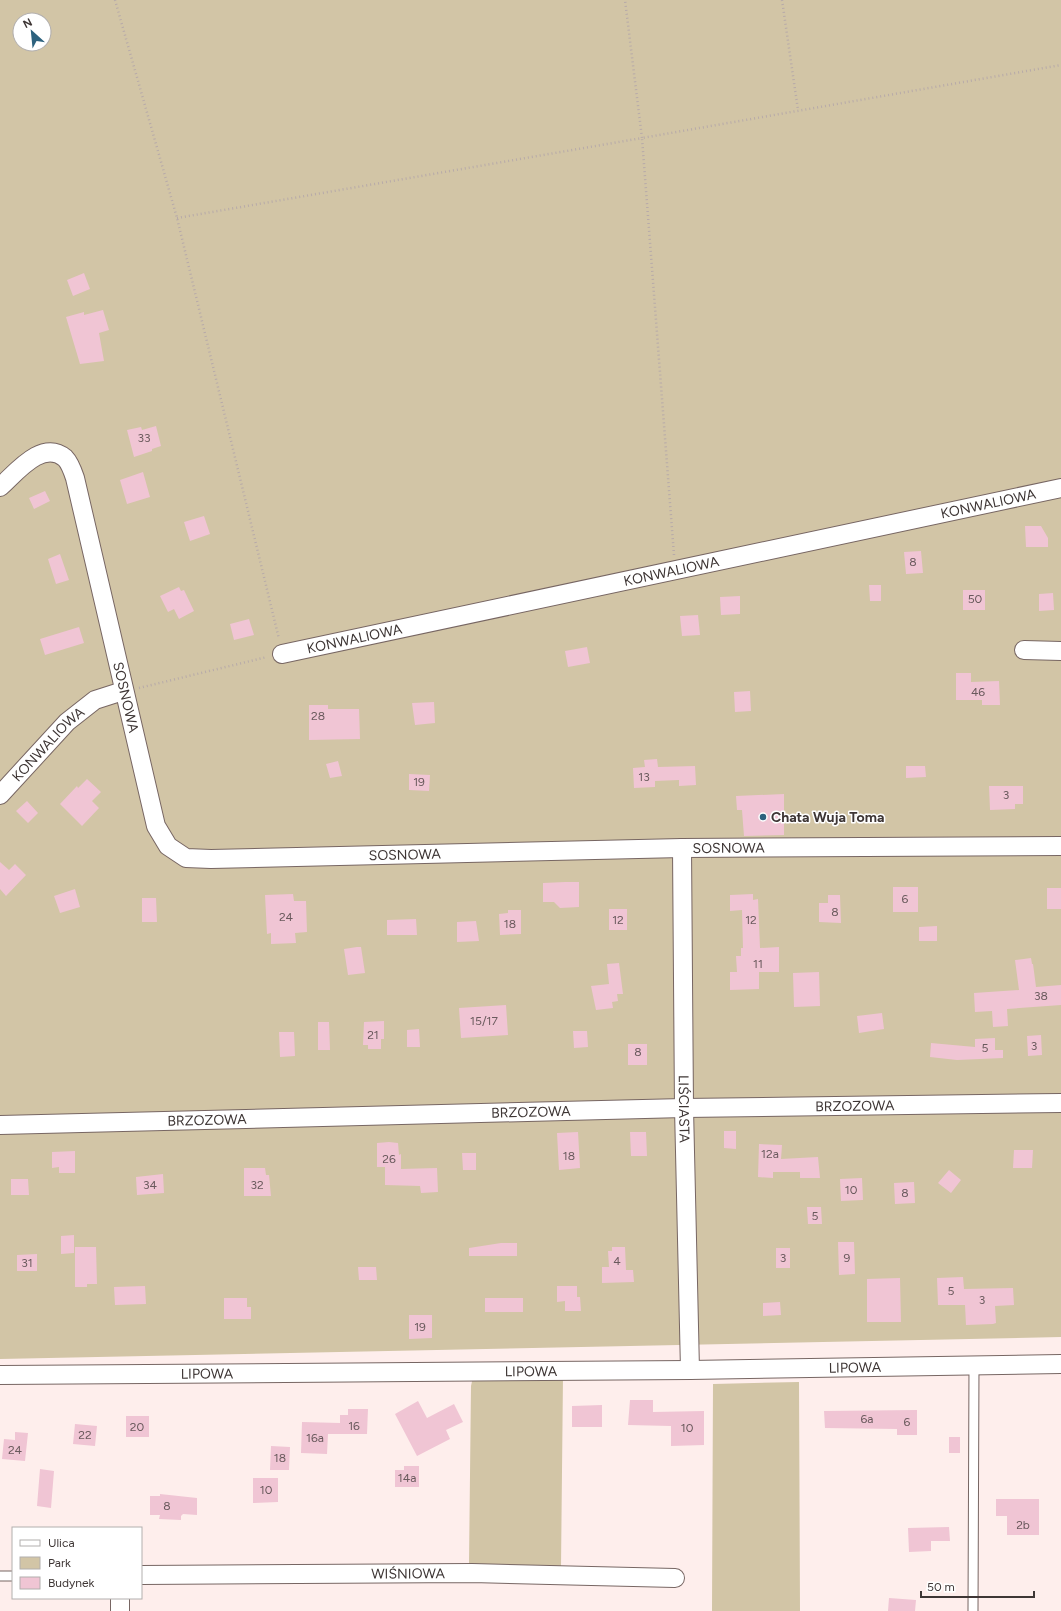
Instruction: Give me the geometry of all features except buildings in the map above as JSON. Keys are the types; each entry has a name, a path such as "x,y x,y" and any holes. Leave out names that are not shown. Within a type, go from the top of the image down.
{"street":[{"name":"SOSNOWA","path":"0,487 28,461 42,453 54,452 66,459 75,478 123,692 156,826 168,846 186,858 211,859 682,848 1061,846"},
{"name":"KONWALIOWA","path":"282,654 1061,488"},
{"path":"1024,650 1061,651"},
{"name":"KONWALIOWA","path":"0,795 67,722 95,700 123,692"},
{"name":"LIŚCIASTA","path":"682,848 684,1108 690,1370"},
{"name":"BRZOZOWA","path":"0,1125 684,1108 1061,1103"},
{"name":"LIPOWA","path":"0,1375 690,1370 1061,1364"},
{"name":"WIŚNIOWA","path":"142,1575 472,1573 675,1578"},
{"path":"120,1599 120,1611"}],"lane":[{"path":"973,1611 974,1366"},
{"path":"0,1576 12,1576"}],"path":[{"path":"115,0 178,218 282,654 123,692"},
{"path":"625,0 642,138 675,570"},
{"path":"782,0 798,110"},
{"path":"178,218 1061,64"}],"green space":[{"path":"0,0 1061,0 1061,1337 0,1359"},
{"path":"563,1376 561,1567 469,1564 471,1386 473,1377"},
{"path":"799,1382 800,1611 712,1611 713,1384"}],"place":[{"name":"Chata Wuja Toma","path":"763,817"}]}
